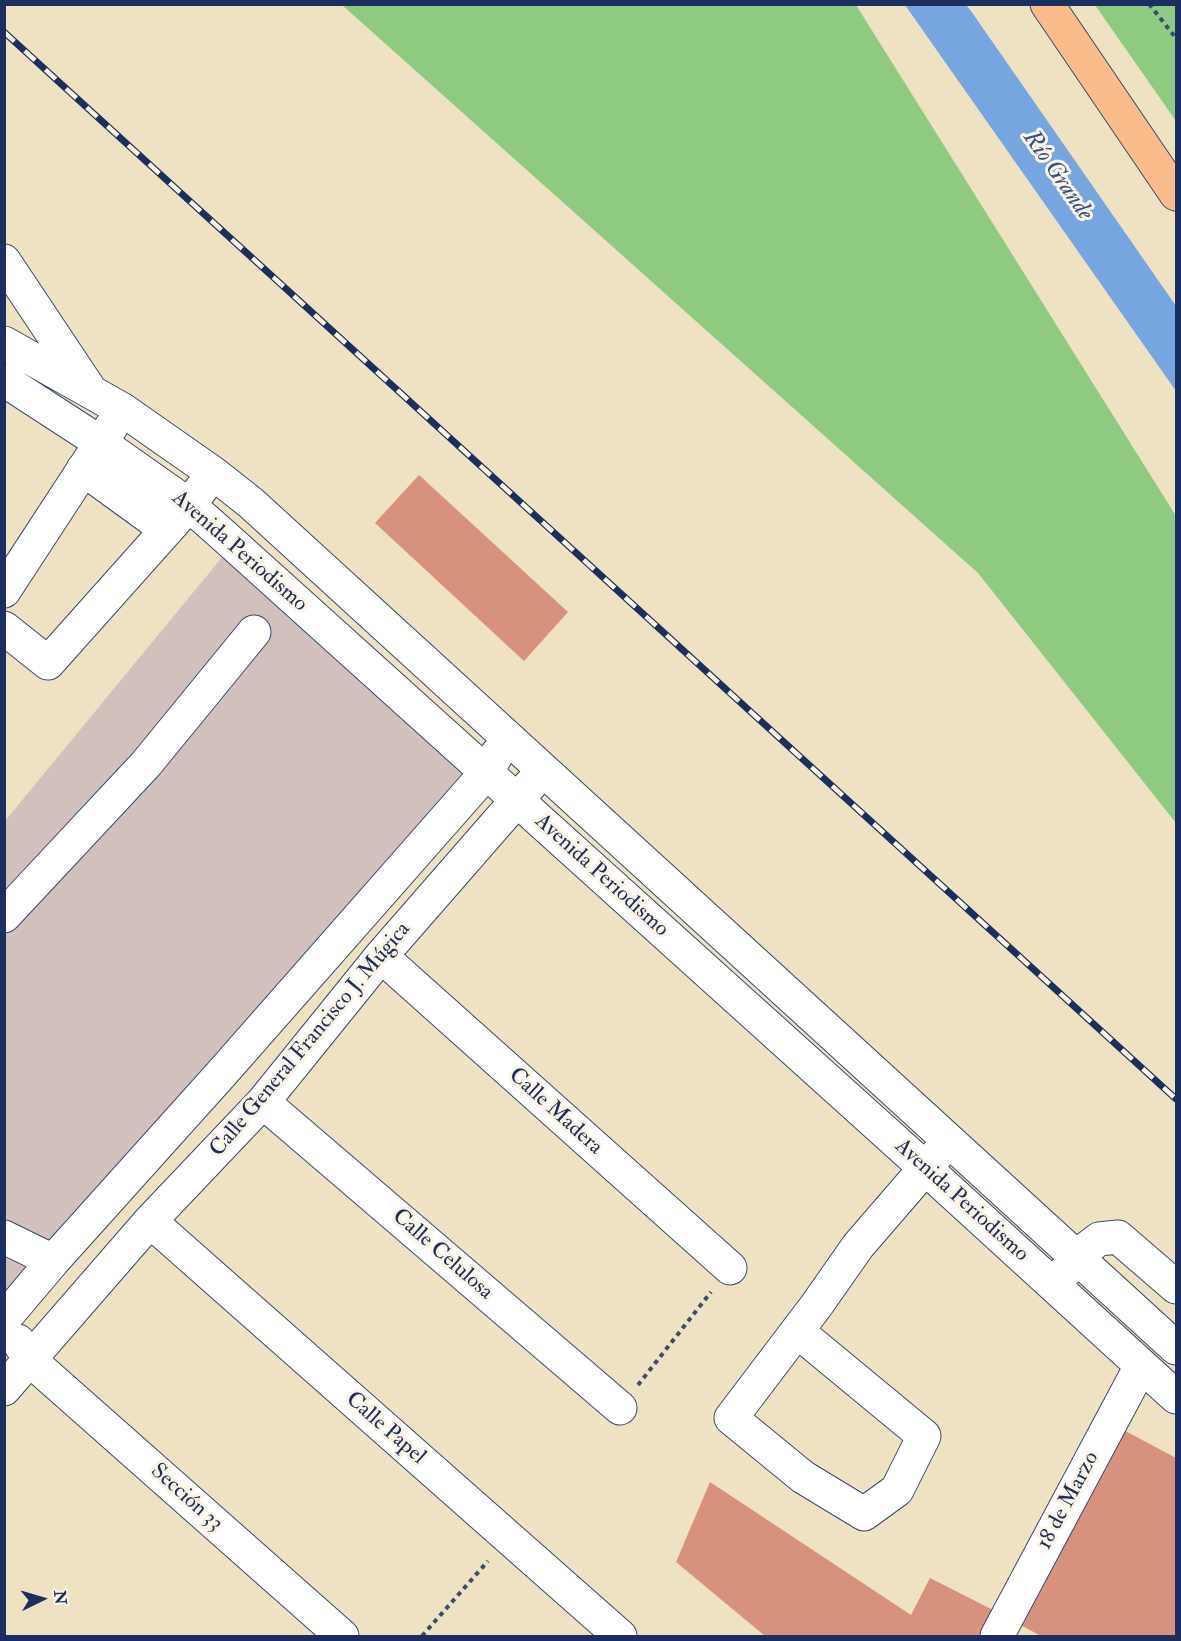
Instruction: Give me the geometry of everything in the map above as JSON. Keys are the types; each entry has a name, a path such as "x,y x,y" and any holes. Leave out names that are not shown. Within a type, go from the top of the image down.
{"main road":[{"path":"1047,4 1176,194"}],"street":[{"path":"4,261 93,393"},
{"name":"Avenida Periodismo","path":"7,349 123,410 213,473 251,503 1176,1348"},
{"name":"Avenida Periodismo","path":"4,380 101,443 189,505 1176,1397"},
{"path":"4,591 123,410"},
{"path":"83,469 167,530"},
{"path":"4,628 48,663 189,505 213,473"},
{"path":"4,916 146,764 254,632"},
{"name":"Calle General Francisco J. Múgica","path":"4,1319 486,773 508,738"},
{"name":"Calle General Francisco J. Múgica","path":"4,1389 150,1221 263,1102 381,956 544,770"},
{"name":"Calle Madera","path":"381,956 730,1268"},
{"name":"Calle Celulosa","path":"263,1102 620,1408"},
{"path":"797,1331 924,1436 897,1491 864,1514 803,1477 731,1418 858,1246 924,1167 950,1140"},
{"name":"Calle Papel","path":"150,1221 620,1636"},
{"path":"4,1237 53,1261"},
{"path":"1054,1286 1077,1256 1099,1239 1118,1237 1176,1287"},
{"name":"Sección 33","path":"4,1319 30,1360 342,1636"},
{"name":"18 de Marzo","path":"997,1636 1142,1366"}],"path":[{"path":"1149,4 1176,38"},
{"path":"620,1408 730,1268"},
{"path":"422,1636 508,1538"}],"shaded area":[{"path":"228,550 469,769 5,1290 5,821"}],"green space":[{"path":"342,5 856,5 1176,516 1176,823 978,573"},
{"path":"1095,5 1176,5 1176,121"}],"water":[{"name":"Río Grande","path":"905,5 966,5 971,11 1176,306 1176,391"}],"building":[{"path":"419,475 568,612 524,661 375,523"},
{"path":"1118,1427 1176,1458 1176,1636 1041,1636 1015,1622"},
{"path":"710,1482 911,1615 930,1578 997,1612 985,1636 765,1636 676,1562"}],"railway":[{"path":"4,32 1176,1099"}]}
